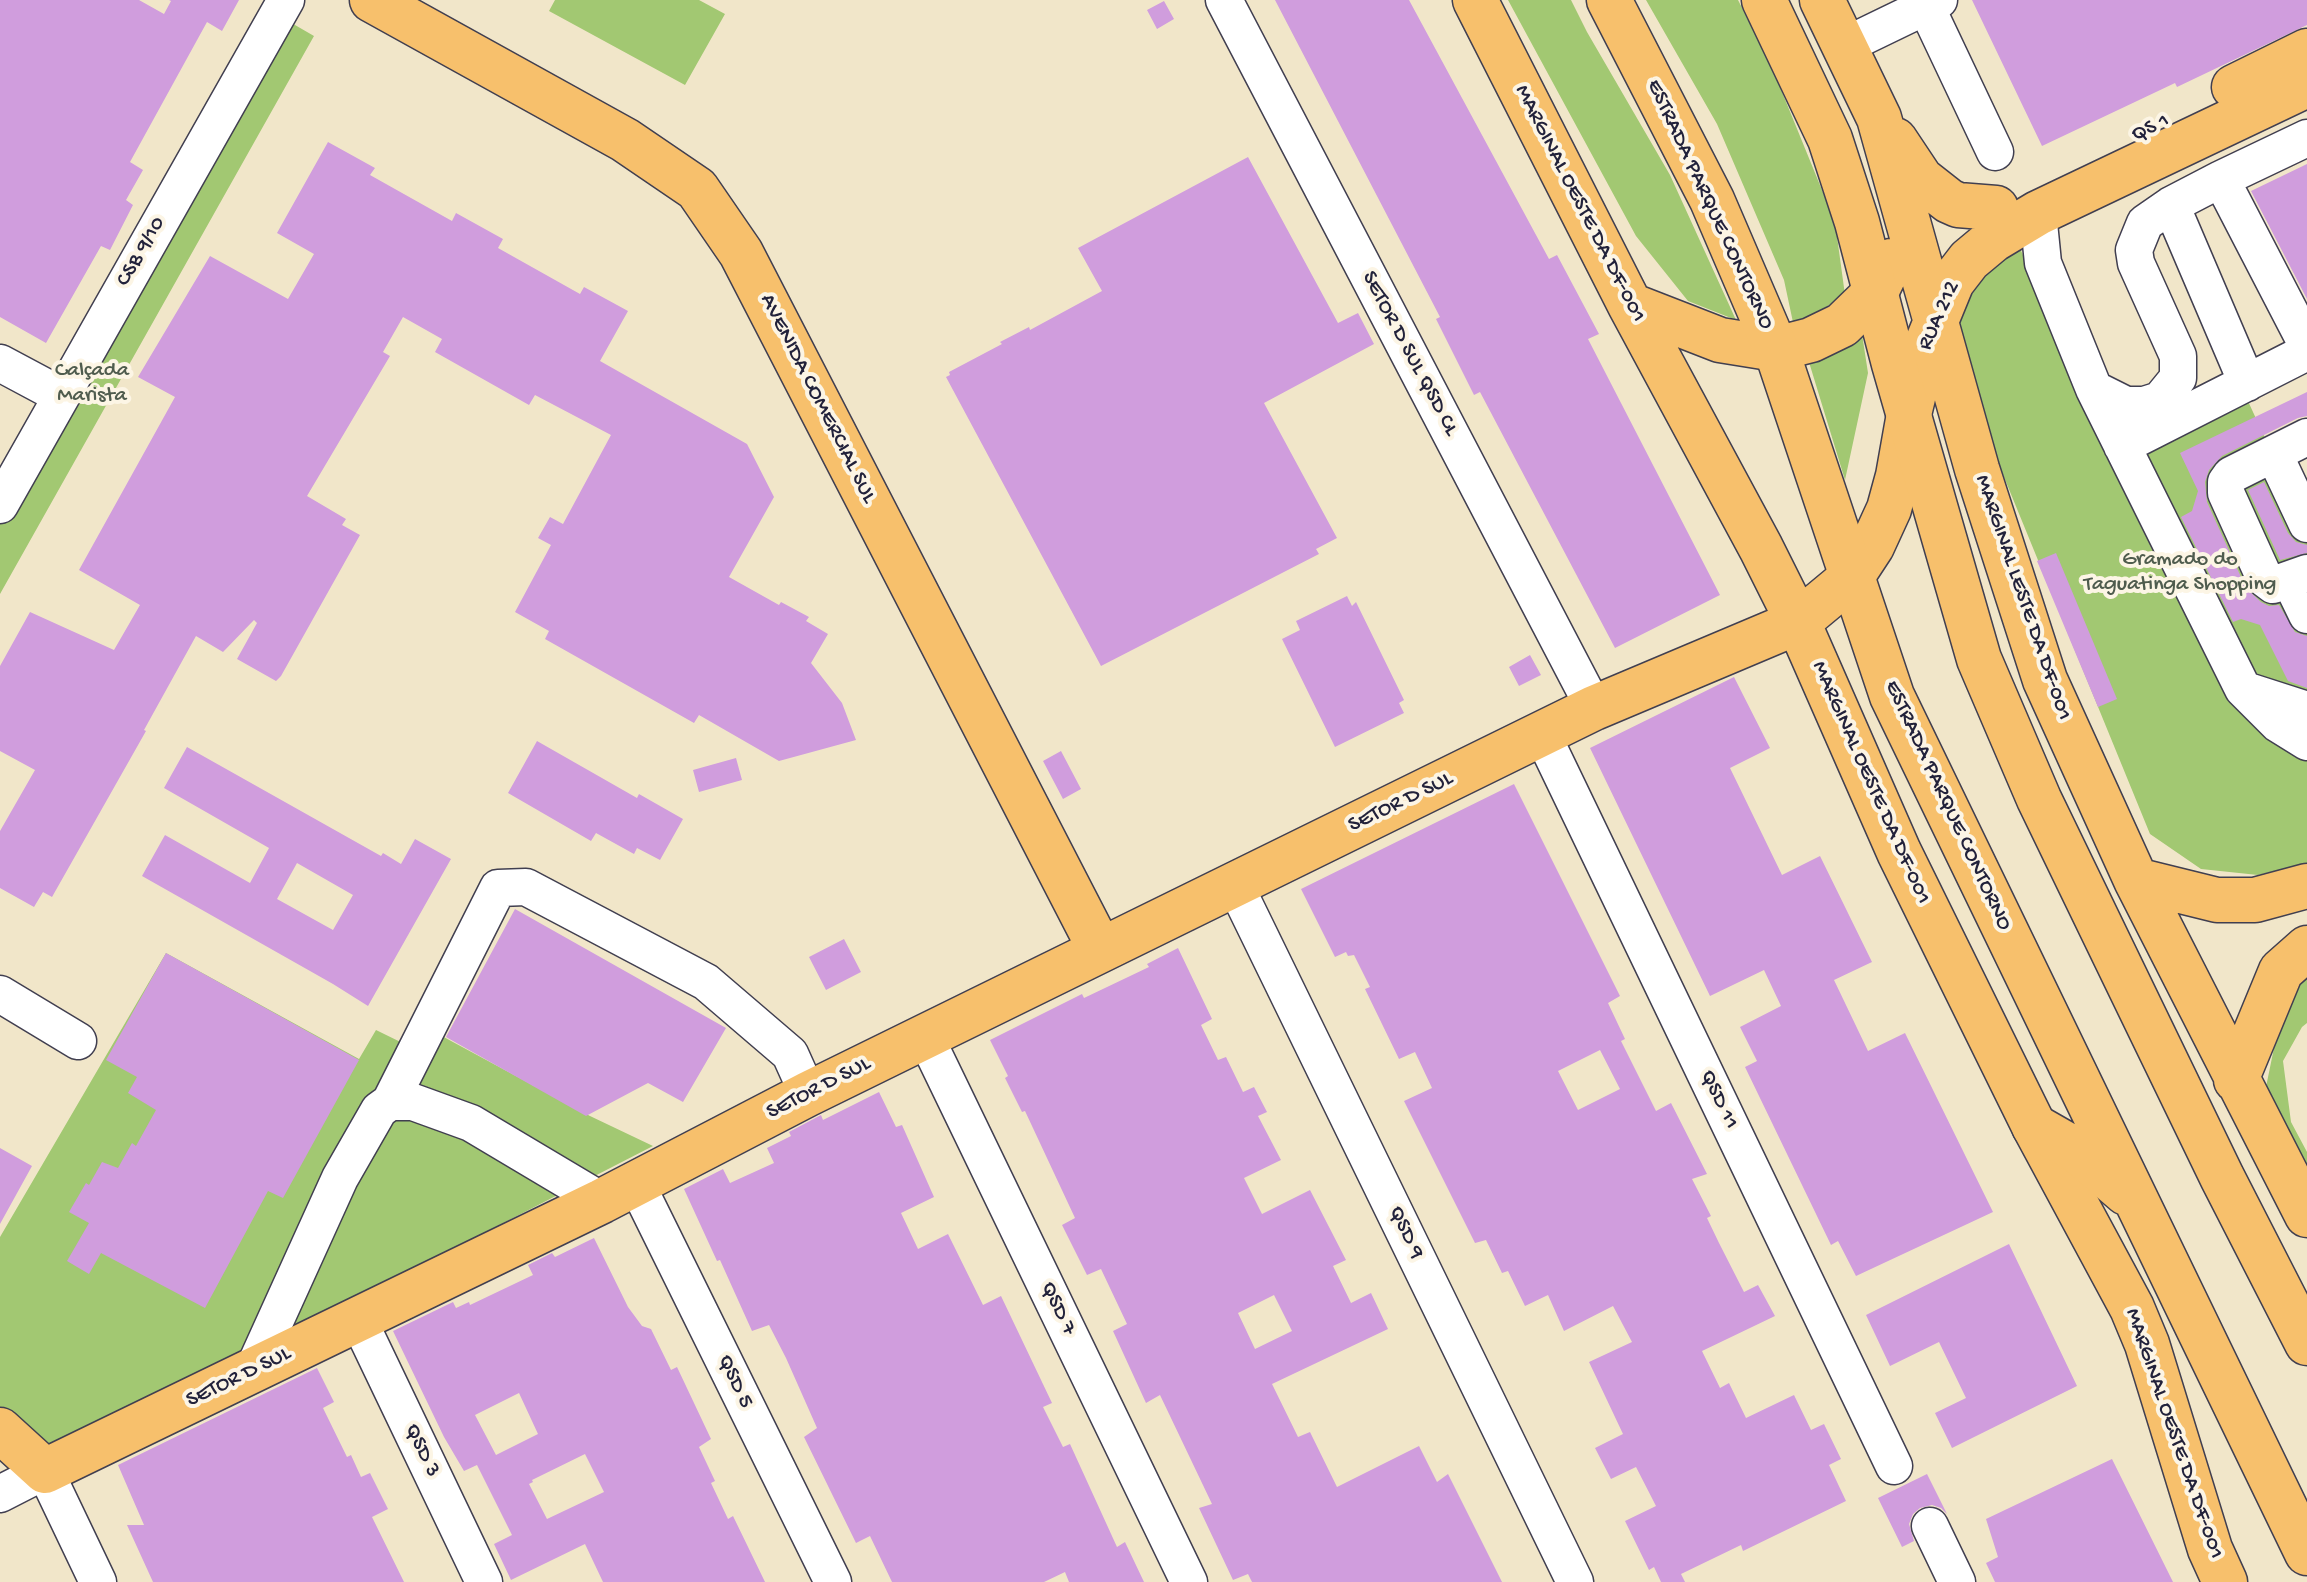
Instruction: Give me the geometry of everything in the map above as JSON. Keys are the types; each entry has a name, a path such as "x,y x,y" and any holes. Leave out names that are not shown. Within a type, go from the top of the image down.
{"main road":[{"name":"AVENIDA COMERCIAL SUL","path":"372,0 625,140 697,189 741,253 1100,949"},
{"name":"MARGINAL OESTE DA DF-001","path":"1475,0 1630,305 1791,608 1899,852 2034,1126 2132,1308 2147,1344 2210,1549 2225,1582"},
{"name":"ESTRADA PARQUE CONTORNO","path":"1609,0 1712,200 1776,349 1892,696 2307,1553"},
{"path":"1764,0 1830,139 1979,659 2039,799 2222,1177 2307,1343"},
{"name":"MARGINAL LESTE DA DF-001","path":"1822,0 1879,118 1977,469 2045,680 2136,880 2307,1215"},
{"name":"QS 1","path":"1996,208 2307,51"},
{"name":"RUA 212","path":"1845,561 1882,433 1894,364 1911,311 1930,304 1969,260 1993,240 2038,213 2307,85"},
{"path":"1879,118 1921,179 1933,189 1958,205 1996,208"},
{"name":"RUA 212","path":"1791,608 1817,569 1845,561 1872,546 1889,509 1898,476 1930,304 1946,257 1966,233 1996,208"},
{"path":"1630,305 1720,340 1776,349 1811,340 1842,325 1876,292 1909,222"},
{"name":"SETOR D SUL","path":"45,1471 359,1321 808,1094 1542,734 1791,608"},
{"path":"2136,880 2217,900 2255,900 2307,886"},
{"path":"2236,1080 2281,971 2307,948"},
{"path":"2034,1126 2076,1150 2141,1206"},
{"path":"0,1430 45,1471"}],"street":[{"name":"CSB 9/10","path":"0,505 286,0"},
{"name":"SETOR D SUL QSD CL","path":"1224,0 1594,708"},
{"path":"1844,46 1929,2 1995,152"},
{"path":"2094,389 2126,405 2144,405 2160,400 2178,378 2178,356 2136,263 2134,250 2145,223 2171,205 2307,138"},
{"path":"2221,179 2307,345"},
{"path":"2171,205 2247,383"},
{"path":"2038,213 2043,263 2094,389 2243,689 2278,724 2307,742"},
{"path":"2122,446 2307,352"},
{"path":"0,363 60,395"},
{"path":"2307,437 2231,475 2226,482 2226,493 2265,579 2273,585 2298,577 2307,615"},
{"path":"2274,454 2307,524"},
{"path":"2243,689 2307,710"},
{"name":"QSD 11","path":"1542,734 1894,1466"},
{"name":"QSD 9","path":"1235,885 1575,1582"},
{"path":"390,1102 498,888 526,887 706,982 790,1054 808,1094"},
{"path":"0,994 78,1041"},
{"name":"QSD 7","path":"925,1036 1189,1582"},
{"path":"252,1372 340,1178 379,1110 390,1102 413,1102 471,1123 619,1192"},
{"name":"QSD 5","path":"619,1192 833,1582"},
{"name":"QSD 3","path":"359,1321 484,1582"},
{"path":"0,1494 45,1471 98,1582"},
{"path":"1930,1526 1957,1582"}],"green space":[{"path":"555,0 699,0 725,14 685,85 549,11"},
{"path":"1508,0 1571,0 1670,175 1736,320 1688,301 1636,236"},
{"path":"1646,0 1738,0 1771,65 1835,222 1845,295 1794,327 1784,280 1717,124"},
{"name":"Calçada Marista","path":"276,14 314,36 0,594 0,505"},
{"name":"Gramado do Taguatinga Shopping","path":"2019,246 2114,464 2247,399 2307,529 2307,863 2258,875 2201,869 2150,834 1950,345 1955,297"},
{"path":"1860,321 1868,373 1845,480 1805,349"},
{"path":"166,953 359,1059 376,1030 425,1054 440,1035 590,1116 653,1146 48,1457 0,1416 0,1237"},
{"path":"2307,974 2307,1023 2283,1061 2291,1122 2307,1152 2307,1174 2266,1087 2275,1043 2273,1018"}],"building":[{"path":"0,0 139,0 164,14 169,0 239,0 222,31 207,22 130,162 143,170 126,200 133,205 110,250 101,246 46,343 0,317"},
{"path":"1275,0 1409,0 1549,259 1557,255 1599,334 1588,339 1720,595 1615,648 1480,392 1474,395 1436,319 1440,317"},
{"path":"1972,0 2307,0 2307,25 2177,87 2175,83 2042,146"},
{"path":"1164,1 1174,19 1157,29 1147,10"},
{"path":"328,142 375,168 370,175 452,221 456,213 503,239 498,248 580,294 584,287 628,311 600,361 747,444 774,497 729,577 779,605 781,602 809,617 806,621 828,634 811,663 842,703 856,740 779,761 699,715 694,723 545,639 549,631 515,612 551,545 538,538 550,517 563,524 611,435 535,395 529,405 435,352 442,339 403,317 383,352 390,356 307,496 346,519 342,525 360,535 281,676 276,681 237,659 257,623 254,620 223,652 196,636 52,897 43,892 34,907 0,888 0,831 35,770 0,751 0,666 30,612 114,650 140,605 79,570 175,397 138,377 210,256 288,299 314,254 277,233"},
{"path":"1248,157 1338,323 1358,313 1374,344 1264,403 1337,538 1316,549 1319,554 1101,666 946,377 950,375 949,372 1002,344 1000,342 1029,327 1030,330 1102,291 1078,248"},
{"path":"2307,164 2307,299 2251,191"},
{"path":"2307,392 2307,416 2222,456 2209,470 2205,482 2207,502 2246,588 2261,602 2269,606 2279,605 2295,632 2307,636 2307,688 2288,681 2260,625 2241,619 2233,622 2181,517 2192,511 2198,491 2180,453"},
{"path":"2264,482 2288,533 2296,542 2307,545 2307,553 2280,560 2248,490"},
{"path":"2056,553 2117,699 2098,707 2037,561"},
{"path":"1347,596 1352,606 1356,602 1404,700 1399,703 1404,713 1335,747 1282,639 1300,630 1296,621"},
{"path":"1530,655 1541,675 1519,686 1509,667"},
{"path":"1734,677 1770,748 1730,768 1782,875 1820,856 1872,962 1834,980 1868,1051 1905,1033 1993,1212 1856,1276 1838,1241 1831,1245 1745,1067 1757,1061 1740,1027 1781,1006 1764,970 1710,996 1590,748"},
{"path":"537,741 637,798 639,794 683,819 660,860 637,848 634,854 596,833 591,841 508,793"},
{"path":"187,747 381,856 383,853 401,864 415,839 451,859 368,1006 142,876 165,835 250,883 269,848 164,788","holes":["297,863 353,895 333,930 277,899"]},
{"path":"1061,751 1081,789 1063,799 1043,761"},
{"path":"736,758 742,780 699,792 693,770"},
{"path":"1514,784 1620,996 1608,1003 1625,1039 1621,1041 1656,1111 1671,1103 1707,1174 1692,1179 1711,1216 1707,1218 1719,1243 1744,1292 1758,1285 1775,1316 1702,1351 1720,1388 1729,1383 1746,1418 1794,1395 1811,1430 1824,1424 1841,1459 1829,1465 1846,1501 1743,1551 1741,1545 1681,1574 1685,1582 1661,1582 1654,1567 1649,1570 1625,1521 1656,1506 1636,1467 1611,1479 1595,1448 1623,1434 1589,1362 1632,1342 1613,1306 1564,1331 1548,1295 1525,1306 1508,1271 1502,1273 1486,1240 1475,1243 1404,1101 1432,1088 1415,1052 1399,1059 1365,989 1370,987 1354,955 1348,956 1346,952 1335,957 1301,889","holes":["1600,1050 1620,1089 1578,1110 1558,1071"]},
{"path":"515,909 726,1028 683,1102 648,1083 586,1116 446,1037"},
{"path":"844,939 861,972 826,990 809,957"},
{"path":"1178,948 1212,1019 1201,1025 1218,1060 1226,1057 1243,1092 1254,1087 1267,1112 1258,1116 1281,1160 1244,1178 1262,1214 1310,1190 1346,1260 1333,1266 1351,1303 1371,1293 1388,1329 1272,1384 1298,1437 1310,1432 1337,1487 1419,1446 1437,1482 1448,1474 1502,1582 1252,1582 1248,1574 1233,1580 1199,1508 1212,1504 1160,1395 1146,1403 1113,1331 1127,1324 1101,1269 1087,1275 1062,1225 1075,1218 1025,1111 1022,1112 1005,1078 1008,1076 990,1040 1082,994 1084,998 1149,967 1147,964","holes":["1274,1295 1292,1331 1255,1349 1238,1313"]},
{"path":"166,953 359,1060 283,1198 268,1191 205,1308 101,1253 89,1274 67,1261 89,1223 69,1212 86,1183 89,1185 102,1162 118,1168 132,1143 136,1146 156,1110 128,1093 137,1077 106,1060"},
{"path":"879,1092 896,1127 902,1125 934,1197 901,1213 918,1249 948,1234 983,1305 1001,1296 1052,1403 1043,1407 1063,1447 1070,1444 1117,1547 1125,1542 1144,1582 1069,1582 1065,1572 1044,1582 892,1582 870,1536 856,1543 804,1437 817,1428 786,1358 769,1325 752,1331 684,1189 723,1169 730,1183 774,1163 767,1148 791,1136 789,1132 821,1115 823,1120"},
{"path":"0,1148 32,1166 0,1224"},
{"path":"594,1238 628,1307 642,1326 651,1329 671,1370 677,1367 711,1439 699,1447 715,1481 711,1483 728,1519 733,1516 765,1582 603,1582 585,1544 511,1580 494,1544 512,1535 477,1465 464,1471 444,1437 393,1331 453,1302 456,1308 469,1302 470,1305 533,1275 528,1265 552,1253 555,1257","holes":["519,1393 538,1434 496,1455 475,1415","585,1454 604,1492 547,1519 529,1484"]},
{"path":"2009,1244 2077,1386 1952,1448 1935,1413 1966,1398 1939,1342 1890,1366 1866,1315"},
{"path":"317,1368 334,1402 323,1408 347,1457 351,1455 361,1477 370,1473 388,1509 372,1517 404,1582 153,1582 127,1525 144,1525 118,1465"},
{"path":"2112,1459 2173,1582 1995,1582 1986,1563 1998,1557 1986,1519"},
{"path":"1927,1474 1947,1514 1932,1505 1920,1508 1909,1524 1914,1541 1902,1547 1878,1498"}]}
